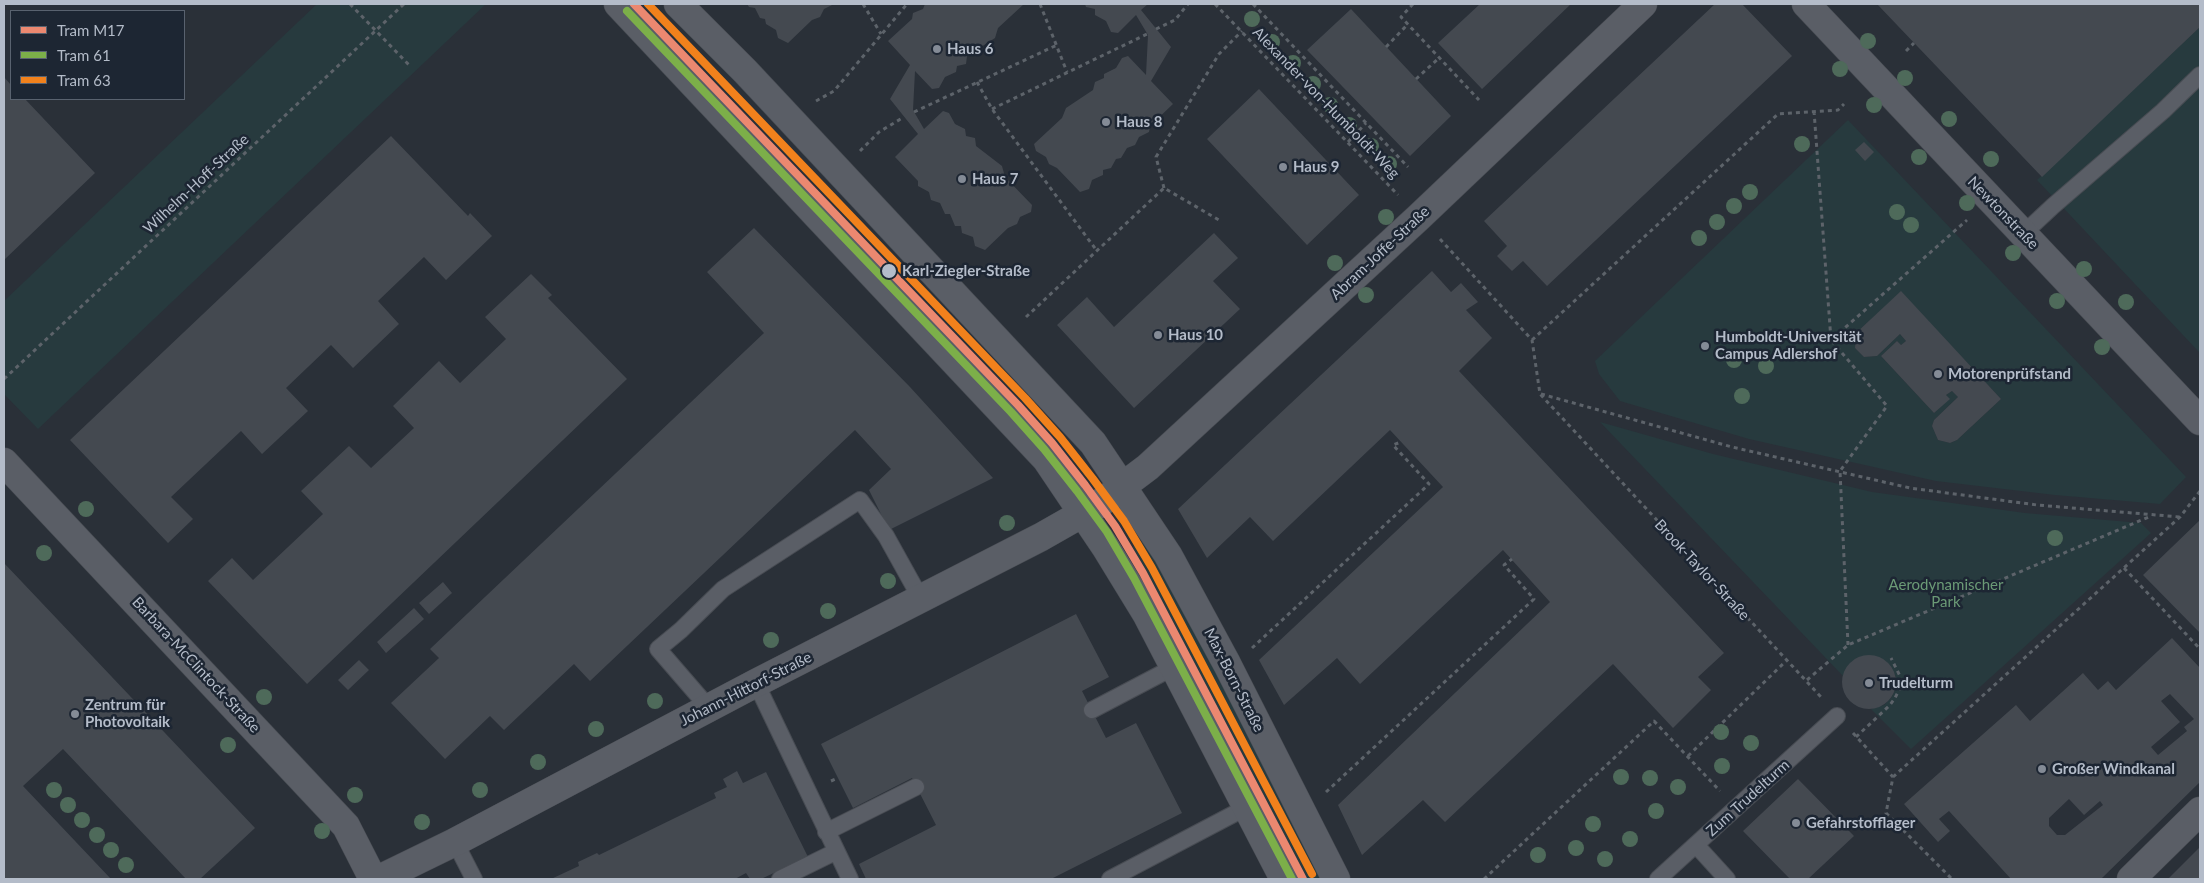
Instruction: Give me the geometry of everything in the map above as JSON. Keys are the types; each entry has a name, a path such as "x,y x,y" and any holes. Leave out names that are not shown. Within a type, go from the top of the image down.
{"street":[{"path":"618,4 1031,442 1056,472 1129,584 1284,879"},
{"path":"678,4 752,78 1071,418 1093,443 1117,491"},
{"name":"Abram-Joffe-Straße","path":"1117,491 1148,467 1419,218 1643,4"},
{"name":"Newtonstraße","path":"1806,4 2200,419"},
{"name":"Barbara-McClintock-Straße","path":"4,462 346,826 373,879"},
{"name":"Johann-Hittorf-Straße","path":"379,879 455,842 756,683 1041,537 1083,514 1117,491"},
{"name":"Max-Born-Straße","path":"1117,491 1168,555 1227,664 1336,879"},
{"path":"2131,879 2200,811"}],"lane":[{"path":"2023,234 2052,206 2163,111 2200,75"},
{"path":"709,708 658,649 681,630 723,589 860,500 886,536 922,599"},
{"path":"1092,710 1174,667"},
{"path":"756,683 850,879"},
{"name":"Zum Trudelturm","path":"1658,879 1837,716"},
{"path":"826,832 916,787"},
{"path":"1110,879 1247,807"},
{"path":"455,842 474,879"},
{"path":"1696,845 1727,879"},
{"path":"780,879 836,852"}],"path":[{"path":"350,4 410,66"},
{"name":"Wilhelm-Hoff-Straße","path":"4,379 404,4"},
{"path":"863,4 881,34"},
{"path":"809,105 834,91 907,4"},
{"path":"1040,4 1068,72"},
{"path":"1156,29 1175,20 1188,4"},
{"name":"Alexander-von-Humboldt-Weg","path":"1216,4 1419,218"},
{"path":"1254,4 1408,167"},
{"path":"1413,4 1401,17 1479,100"},
{"path":"1386,47 1408,24"},
{"path":"1219,220 1164,188 1156,156 1219,54 1242,32"},
{"path":"992,109 1146,34"},
{"path":"1906,51 1914,43"},
{"path":"914,112 1057,46"},
{"path":"1416,79 1440,57"},
{"path":"978,82 992,109 1097,252"},
{"path":"1532,340 1778,114 1838,110 1844,104"},
{"path":"1814,111 1831,340 1887,406 1840,471 1848,645"},
{"path":"856,154 879,132 904,117"},
{"path":"1348,142 1366,123"},
{"path":"1026,317 1164,188"},
{"path":"1831,340 1990,199"},
{"path":"1453,252 1532,340 1540,394 1732,447 1910,488 2037,505 2180,517"},
{"name":"Brook-Taylor-Straße","path":"1540,394 1786,661 1806,680 1893,777"},
{"path":"1227,664 1244,655 1429,484 1393,445 1401,442"},
{"path":"1952,879 1886,813 1893,777 2180,517 2200,491"},
{"path":"1806,680 1848,645 2154,515"},
{"path":"1300,811 1316,802 1534,599 1504,565 1512,559"},
{"path":"2124,568 2200,648"},
{"path":"1856,737 1884,711 1899,690 1900,676 1891,658"},
{"path":"1688,756 1786,661"},
{"path":"1484,879 1654,720 1736,808"}],"green space":[{"path":"317,4 486,4 38,429 4,394 4,301"},
{"path":"2200,27 2200,350 2199,352 2037,180"},
{"path":"1848,120 2186,477 2160,504 2055,495 1936,481 1749,439 1620,401 1599,374 1595,361","holes":["1901,292 2001,399 1957,440 1950,443 1938,440 1932,426 1934,420 1958,397 1952,391 1946,395 1949,399 1934,413 1881,356 1897,341 1901,345 1906,341 1900,334 1877,356 1864,357 1855,348 1856,333"]},
{"name":"Aerodynamischer Park","path":"1600,422 1713,454 1872,492 2025,513 2141,523 2151,533 1911,749 1871,709 1884,705 1891,698 1895,690 1896,677 1886,662 1874,656 1861,657 1851,662 1843,676"},
{"path":"1141,542 1146,542 1150,546 1324,879 1292,879 1124,552"}],"building":[{"path":"747,4 834,4 824,9 820,17 812,20 788,43 778,38 776,30 766,24 765,19 760,18 755,8 749,7"},
{"path":"925,4 1024,4 998,28 995,38 967,56 966,64 957,66 956,72 945,77 939,88 932,89 915,71 913,110 924,129 943,111 949,113 955,124 965,129 966,136 975,138 976,146 1002,166 1005,177 1032,205 1031,212 1020,217 1017,224 1008,228 985,250 975,246 973,237 962,233 961,226 955,226 950,214 945,214 940,203 931,200 929,192 918,186 918,181 895,157 918,134 890,99 910,65 888,41 912,19 913,13 923,9"},
{"name":"Haus 8","path":"1085,4 1148,4 1141,10 1171,47 1151,81 1173,104 1150,126 1149,132 1139,137 1135,145 1127,148 1121,158 1116,159 1111,168 1103,170 1103,175 1092,180 1089,189 1080,192 1057,168 1049,164 1046,157 1036,151 1034,144 1062,118 1066,108 1093,90 1095,82 1104,78 1104,74 1116,68 1122,58 1128,56 1146,75 1148,35 1136,15 1118,33 1111,32 1106,21 1095,15 1095,9 1086,7"},
{"path":"1480,4 1571,4 1482,89 1438,43"},
{"path":"1715,4 1742,4 1792,56 1547,286 1523,261 1512,271 1497,256 1507,246 1484,221"},
{"path":"1877,4 2200,4 2200,27 2042,177"},
{"path":"1351,9 1451,116 1410,156 1307,50"},
{"path":"4,77 10,84 10,100 26,100 95,173 4,260"},
{"name":"Haus 9","path":"1259,89 1359,195 1307,245 1207,139"},
{"path":"391,136 468,216 470,213 492,236 446,280 424,257 378,301 399,324 353,368 331,345 286,388 308,411 262,454 241,431 171,497 193,519 168,543 70,440"},
{"path":"1864,142 1874,152 1865,161 1855,150"},
{"path":"754,228 910,387 993,478 889,530 869,490 891,469 855,430 590,681 574,664 504,730 490,716 445,759 391,703 439,658 430,649 764,333 707,272"},
{"name":"Haus 10","path":"1214,233 1238,258 1213,281 1240,309 1134,408 1057,325 1087,297 1114,327"},
{"path":"1432,271 1451,292 1461,283 1478,302 1466,310 1492,338 1459,371 1724,653 1698,677 1711,690 1673,728 1613,664 1445,822 1423,800 1362,855 1338,805 1550,602 1503,550 1360,684 1337,658 1284,705 1259,660 1443,487 1390,430 1273,541 1250,517 1207,558 1178,509"},
{"path":"531,274 552,295 548,298 627,379 307,684 208,581 232,558 253,580 323,514 301,491 349,446 371,468 414,428 393,406 439,361 460,383 506,339 485,317"},
{"name":"Motorenprüfstand","path":"1901,291 2001,399 1957,440 1950,443 1938,440 1932,426 1934,420 1958,397 1952,391 1946,395 1950,399 1934,413 1881,356 1897,341 1901,345 1906,341 1900,334 1877,356 1864,357 1855,348 1856,333"},
{"path":"2200,520 2200,633 2143,575"},
{"name":"Zentrum für Photovoltaik","path":"4,563 255,828 200,879 186,879 63,749 23,786 111,879 4,879"},
{"path":"443,582 452,593 429,614 419,603"},
{"path":"414,608 424,619 386,653 377,642"},
{"path":"1076,614 1109,677 1082,691 1106,738 1136,723 1182,813 1051,879 866,879 859,864 936,825 912,778 853,808 821,744"},
{"path":"2172,638 2200,668 2200,782 2101,879 2011,879 1949,811 1939,819 1950,831 1938,842 1904,804 2016,705 2030,721 2083,673 2098,690 2108,681 2116,690","holes":["2170,694 2194,719 2184,727 2187,731 2158,755 2151,747 2180,722 2161,701","2069,799 2084,815 2100,801 2103,805 2065,835 2057,835 2049,826 2049,818"]},
{"name":"Trudelturm","path":"1869,655 1879,657 1888,663 1894,672 1896,682 1894,692 1888,701 1879,707 1869,709 1859,707 1850,701 1844,692 1842,682 1844,672 1850,663 1859,657"},
{"path":"359,660 369,670 348,690 338,680"},
{"path":"737,771 743,783 766,772 808,857 761,879 750,879 746,873 735,879 551,879 579,866 578,862 597,853 599,855 716,798 714,793 727,787 723,779"},
{"name":"Gefahrstofflager","path":"1798,779 1854,836 1808,879 1790,879 1743,831"},
{"path":"2200,847 2200,879 2168,879"}],"tram line":[{"name":"M17","path":"634,4 1018,405 1052,443 1085,485 1115,526 1143,573 1303,879"},
{"name":"63","path":"648,4 1025,398 1060,437 1093,479 1124,521 1152,568 1312,874"},
{"name":"61","path":"627,11 1011,412 1044,449 1077,491 1107,532 1134,578 1292,879"}],"place":[{"name":"Haus 6","path":"937,49"},
{"name":"Haus 8","path":"1106,122"},
{"name":"Haus 9","path":"1283,167"},
{"name":"Haus 7","path":"962,179"},
{"name":"Karl-Ziegler-Straße","path":"889,271"},
{"name":"Haus 10","path":"1158,335"},
{"name":"Humboldt-Universität Campus Adlershof","path":"1705,346"},
{"name":"Motorenprüfstand","path":"1938,374"},
{"name":"Trudelturm","path":"1869,683"},
{"name":"Zentrum für Photovoltaik","path":"75,714"},
{"name":"Großer Windkanal","path":"2042,769"},
{"name":"Gefahrstofflager","path":"1796,823"}]}
